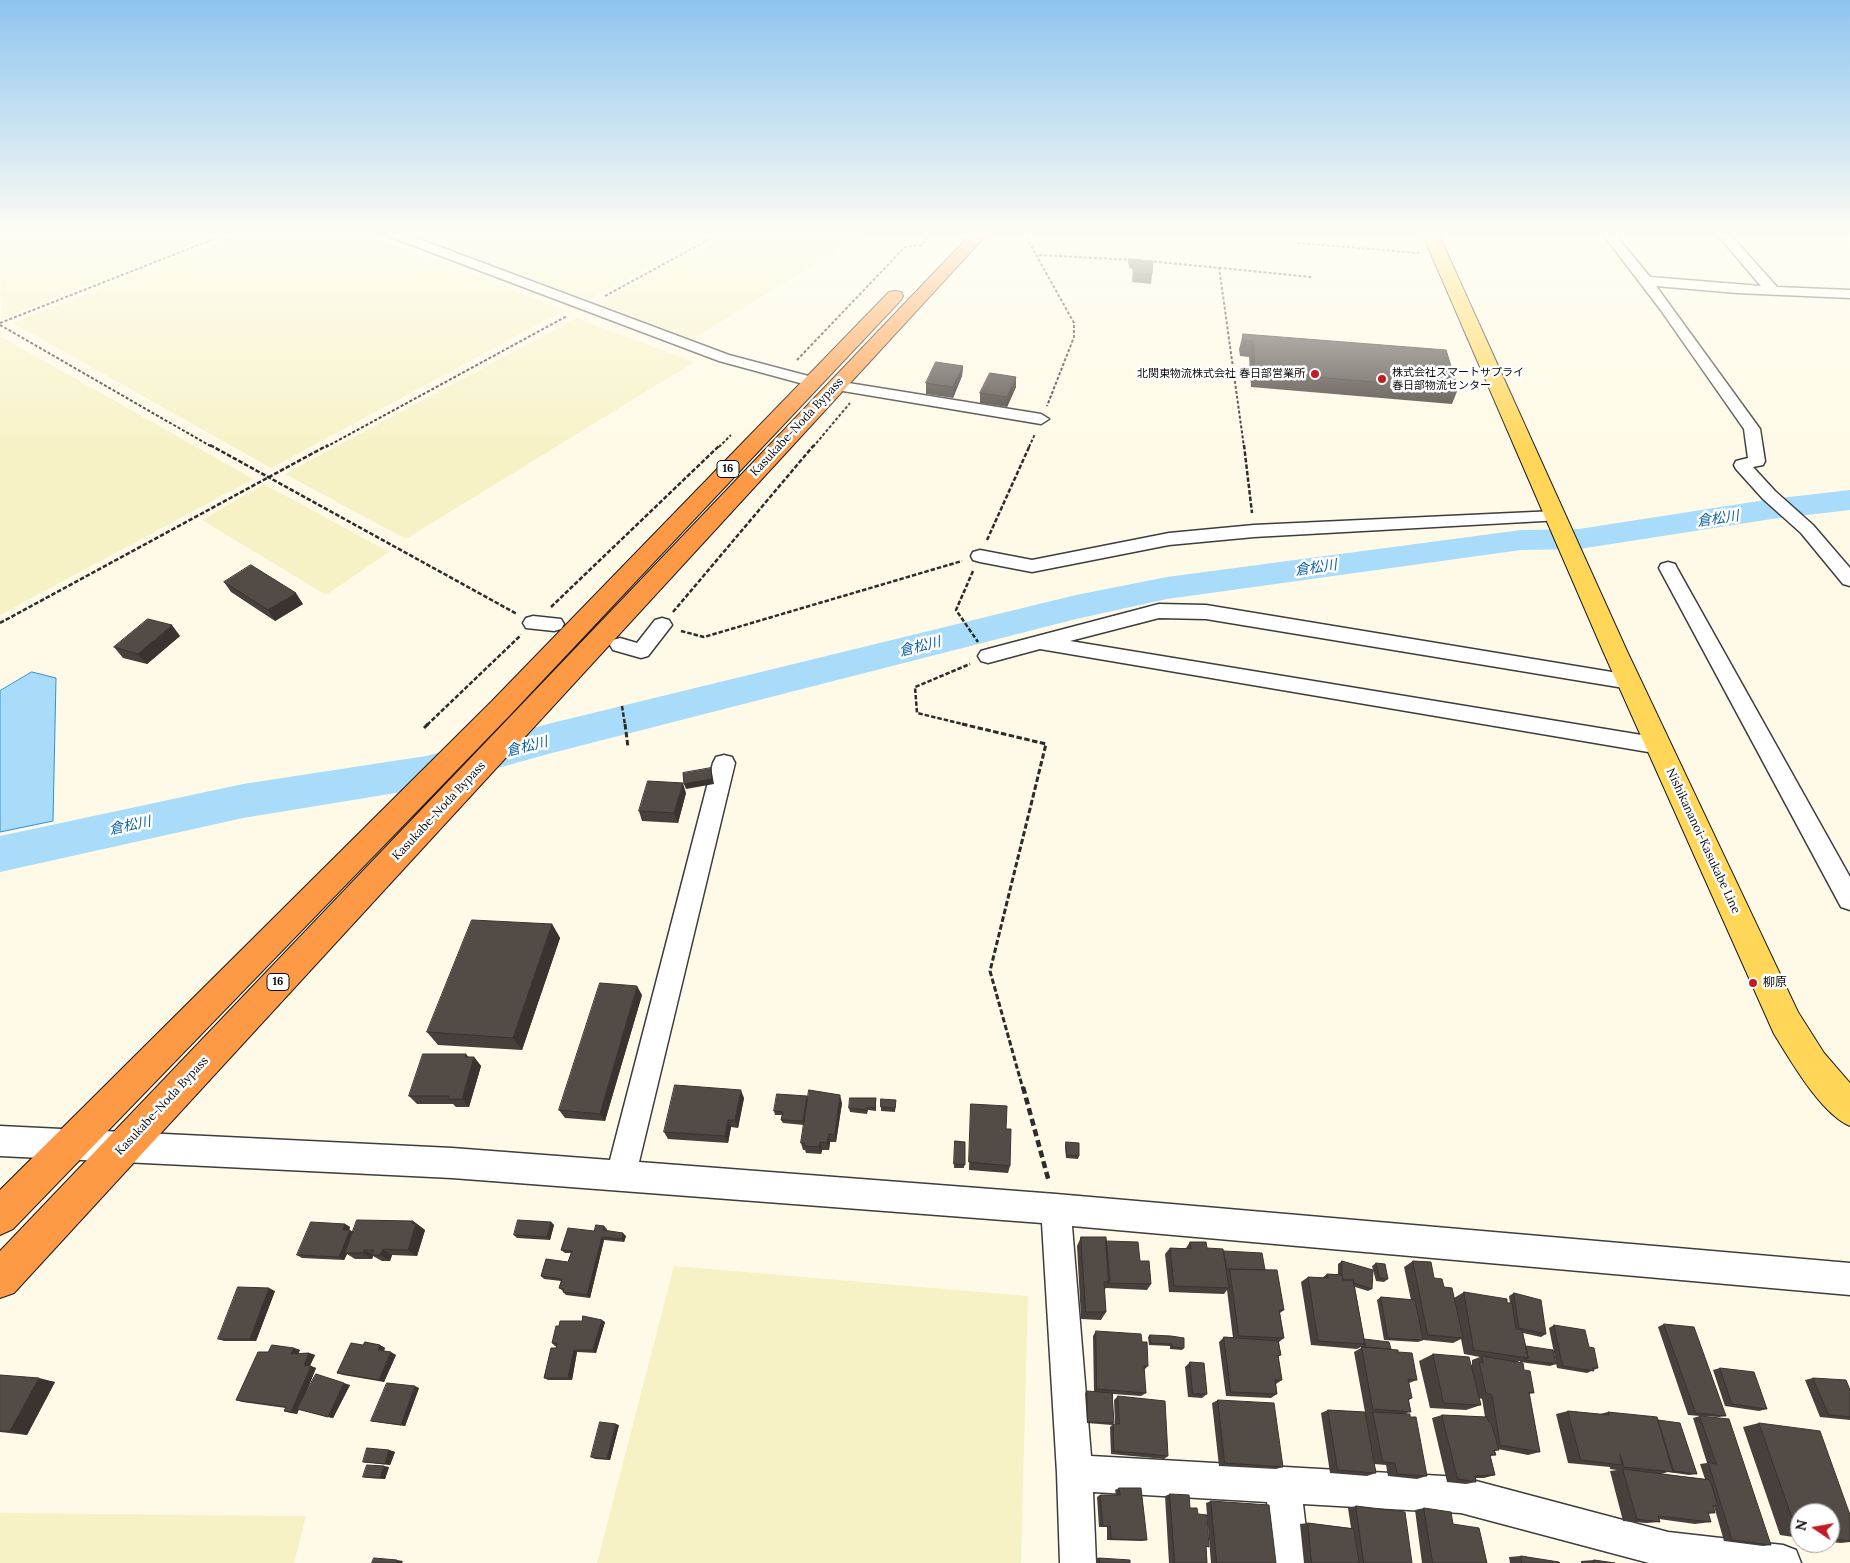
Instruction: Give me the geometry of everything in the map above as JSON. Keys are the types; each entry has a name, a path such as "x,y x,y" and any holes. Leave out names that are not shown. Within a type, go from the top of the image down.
{"highway":[{"name":"Kasukabe-Noda Bypass","path":"0,1216 501,708 811,382 886,306"},
{"name":"Kasukabe-Noda Bypass","path":"0,1279 911,306"}],"main road":[{"path":"1462,306 1558,523"},
{"name":"Nishikananoi-Kasukabe Line","path":"1558,523 1786,1023 1812,1064 1850,1109"}],"street":[{"path":"585,306 724,358 811,382"},
{"path":"1664,306 1752,429 1757,461 1742,466 1769,495 1807,529 1850,580"},
{"path":"836,386 1041,419"},
{"path":"980,556 1032,566 1056,563 1169,539 1254,531 1558,523"},
{"path":"1668,568 1850,900"},
{"path":"988,656 1159,611 1206,612 1630,682"},
{"path":"533,623 554,624"},
{"path":"620,645 641,651 662,625"},
{"path":"1037,643 1660,746"},
{"path":"621,1176 724,763"},
{"path":"0,1141 68,1146 452,1163 1056,1210 1850,1279"},
{"path":"1056,1210 1075,1473 1078,1563"},
{"path":"1075,1473 1461,1495 1668,1550 1783,1563"},
{"path":"1283,1485 1292,1563"}],"path":[{"path":"0,324 45,306"},
{"path":"0,623 585,306"},
{"path":"784,374 849,306"},
{"path":"1224,306 1240,408 1254,531"},
{"path":"0,324 267,478 533,623"},
{"path":"862,390 662,625 704,637 980,556"},
{"path":"424,728 732,434"},
{"path":"956,610 988,656 915,687 917,712 1046,744 990,971 1056,1210"},
{"path":"622,706 628,747"}],"shaded area":[{"path":"1,306 34,306 1,319"},
{"path":"56,306 554,306 565,310 271,468 13,323"},
{"path":"605,306 747,306 693,339"},
{"path":"576,318 694,362 406,539 285,474"},
{"path":"0,336 253,479 0,615"},
{"path":"264,484 389,552 326,595 202,520"},
{"path":"674,1266 1028,1296 1021,1563 597,1563"},
{"path":"0,1513 306,1516 294,1563 0,1563"}],"water":[{"path":"32,672 56,678 53,821 0,832 0,691"}],"building":[{"path":"1243,334 1446,350 1458,389 1255,372 1253,341 1244,341"},
{"path":"936,362 963,366 953,387 926,383"},
{"path":"990,373 1016,377 1007,397 980,393"},
{"path":"251,565 296,593 268,610 224,582"},
{"path":"148,619 172,625 138,654 114,647"},
{"path":"711,768 712,779 684,784 683,773"},
{"path":"648,781 683,783 674,813 639,811"},
{"path":"472,920 552,924 513,1038 427,1032"},
{"path":"600,983 637,986 600,1114 559,1110"},
{"path":"423,1054 466,1054 465,1057 474,1057 462,1099 449,1099 449,1096 409,1096"},
{"path":"675,1085 741,1090 735,1120 728,1120 725,1136 664,1132"},
{"path":"809,1090 840,1095 835,1135 829,1134 827,1143 820,1142 819,1147 804,1146 805,1143 801,1143"},
{"path":"777,1094 807,1096 803,1121 781,1120 783,1112 774,1111"},
{"path":"850,1098 876,1098 875,1108 867,1107 867,1110 849,1108"},
{"path":"881,1099 896,1100 895,1108 881,1107"},
{"path":"971,1104 1007,1106 1006,1129 1011,1129 1010,1166 969,1162"},
{"path":"955,1141 965,1142 965,1165 954,1164"},
{"path":"1066,1142 1079,1143 1079,1156 1067,1155"},
{"path":"357,1220 413,1221 412,1223 416,1224 408,1250 383,1249 380,1255 372,1255 374,1250 364,1250 363,1253 345,1253"},
{"path":"518,1220 551,1222 547,1237 514,1235"},
{"path":"311,1222 345,1224 343,1230 350,1230 339,1257 297,1255"},
{"path":"596,1225 604,1226 603,1230 623,1233 622,1239 602,1237 587,1295 563,1292 564,1289 559,1288 562,1279 541,1276 546,1259 568,1262 572,1251 561,1250 568,1228 594,1231"},
{"path":"1081,1237 1106,1237 1110,1281 1104,1282 1106,1312 1086,1312"},
{"path":"1106,1241 1138,1242 1140,1261 1149,1261 1151,1284 1109,1283"},
{"path":"1190,1242 1206,1242 1207,1248 1223,1249 1229,1288 1174,1286 1170,1248 1191,1249"},
{"path":"1224,1251 1262,1253 1265,1270 1227,1269"},
{"path":"1342,1261 1373,1270 1372,1289 1354,1283 1353,1280 1343,1280"},
{"path":"1413,1261 1431,1262 1434,1278 1442,1279 1444,1287 1452,1288 1463,1338 1428,1335"},
{"path":"1376,1263 1385,1264 1388,1279 1380,1278"},
{"path":"1230,1269 1277,1270 1284,1310 1279,1310 1284,1338 1239,1336"},
{"path":"1327,1274 1342,1275 1343,1280 1353,1280 1365,1344 1318,1341 1308,1277 1328,1278"},
{"path":"238,1287 269,1288 250,1339 218,1339"},
{"path":"1464,1292 1507,1299 1507,1303 1512,1303 1516,1329 1522,1330 1528,1358 1474,1350"},
{"path":"1514,1293 1541,1300 1546,1334 1519,1328"},
{"path":"1381,1297 1415,1300 1423,1340 1388,1338"},
{"path":"583,1316 602,1320 593,1350 574,1350 568,1378 544,1378 551,1348 556,1348 557,1343 552,1343 556,1326 559,1326 560,1321 582,1321"},
{"path":"1664,1324 1694,1327 1726,1416 1696,1413"},
{"path":"1554,1325 1585,1330 1589,1347 1594,1348 1598,1368 1592,1368 1594,1371 1563,1366"},
{"path":"1096,1331 1141,1334 1142,1342 1147,1342 1148,1366 1144,1366 1146,1393 1097,1389"},
{"path":"1150,1335 1184,1338 1184,1348 1172,1347 1172,1344 1151,1343"},
{"path":"1224,1337 1278,1341 1281,1355 1278,1355 1282,1380 1275,1380 1277,1394 1231,1392"},
{"path":"1364,1339 1389,1342 1391,1349 1366,1347"},
{"path":"365,1342 380,1345 378,1350 391,1352 379,1380 337,1373 351,1343 363,1345"},
{"path":"272,1345 294,1348 291,1354 309,1353 304,1365 311,1366 291,1412 284,1411 286,1407 236,1400 258,1352 268,1352"},
{"path":"1526,1346 1553,1350 1556,1364 1525,1360 1528,1358"},
{"path":"1362,1347 1412,1353 1417,1380 1408,1379 1412,1398 1408,1399 1411,1412 1373,1409"},
{"path":"1433,1354 1469,1357 1481,1405 1444,1403"},
{"path":"1482,1356 1523,1363 1524,1370 1530,1371 1534,1393 1529,1392 1540,1452 1500,1445 1492,1395 1486,1393 1479,1362 1483,1363"},
{"path":"1190,1362 1204,1363 1207,1394 1193,1394"},
{"path":"1720,1368 1754,1372 1767,1409 1732,1404"},
{"path":"316,1374 344,1383 328,1417 297,1409"},
{"path":"0,1375 39,1378 10,1431 0,1431"},
{"path":"1813,1378 1846,1380 1850,1390 1850,1417 1829,1415"},
{"path":"387,1383 415,1386 401,1425 371,1421"},
{"path":"1087,1391 1112,1393 1114,1423 1088,1422"},
{"path":"1118,1396 1165,1401 1168,1456 1114,1451 1113,1424 1119,1424"},
{"path":"1218,1400 1274,1403 1283,1467 1225,1463"},
{"path":"1328,1410 1365,1412 1376,1473 1338,1470"},
{"path":"1568,1411 1609,1415 1608,1412 1657,1417 1674,1472 1624,1467 1620,1454 1622,1465 1581,1460"},
{"path":"1373,1412 1410,1414 1410,1417 1416,1417 1427,1476 1397,1474 1395,1463 1383,1462"},
{"path":"1442,1415 1487,1417 1489,1422 1491,1422 1499,1450 1494,1450 1496,1455 1490,1455 1495,1475 1475,1476 1476,1482 1458,1479"},
{"path":"1700,1416 1729,1419 1771,1545 1732,1540 1708,1462 1716,1464"},
{"path":"1658,1420 1680,1423 1697,1474 1673,1471"},
{"path":"600,1422 616,1424 607,1459 591,1457"},
{"path":"1759,1423 1820,1431 1850,1515 1850,1541 1840,1540 1840,1503 1790,1503 1790,1511"},
{"path":"367,1448 389,1450 385,1464 363,1462"},
{"path":"367,1465 384,1466 380,1478 363,1477"},
{"path":"1623,1469 1710,1480 1718,1506 1713,1505 1715,1513 1708,1512 1711,1522 1658,1516 1660,1522 1637,1519"},
{"path":"1119,1488 1141,1488 1147,1540 1111,1539 1110,1526 1103,1526 1100,1495 1120,1495"},
{"path":"1170,1494 1189,1495 1190,1508 1197,1508 1198,1514 1207,1515 1209,1547 1206,1546 1207,1563 1175,1563"},
{"path":"1211,1501 1269,1505 1276,1563 1217,1563"},
{"path":"1356,1506 1405,1512 1412,1563 1364,1563"},
{"path":"1424,1508 1451,1512 1453,1524 1479,1528 1487,1563 1433,1563"},
{"path":"1308,1523 1354,1529 1359,1563 1312,1563"},
{"path":"1521,1556 1559,1562 1560,1563 1522,1563"},
{"path":"374,1558 397,1560 396,1563 372,1563"},
{"path":"1099,1558 1130,1560 1130,1563 1100,1563"},
{"path":"1594,1560 1615,1563 1595,1563"}],"waterway":[{"name":"倉松川","path":"0,854 243,801 426,772 552,738 1076,607 1167,588 1521,540 1579,539 1772,509 1850,500"}],"place":[{"name":"北関東物流株式会社 春日部営業所","path":"1315,374"},
{"name":"株式会社スマートサプライ 春日部物流センター","path":"1382,379"},
{"name":"柳原","path":"1753,983"}]}
